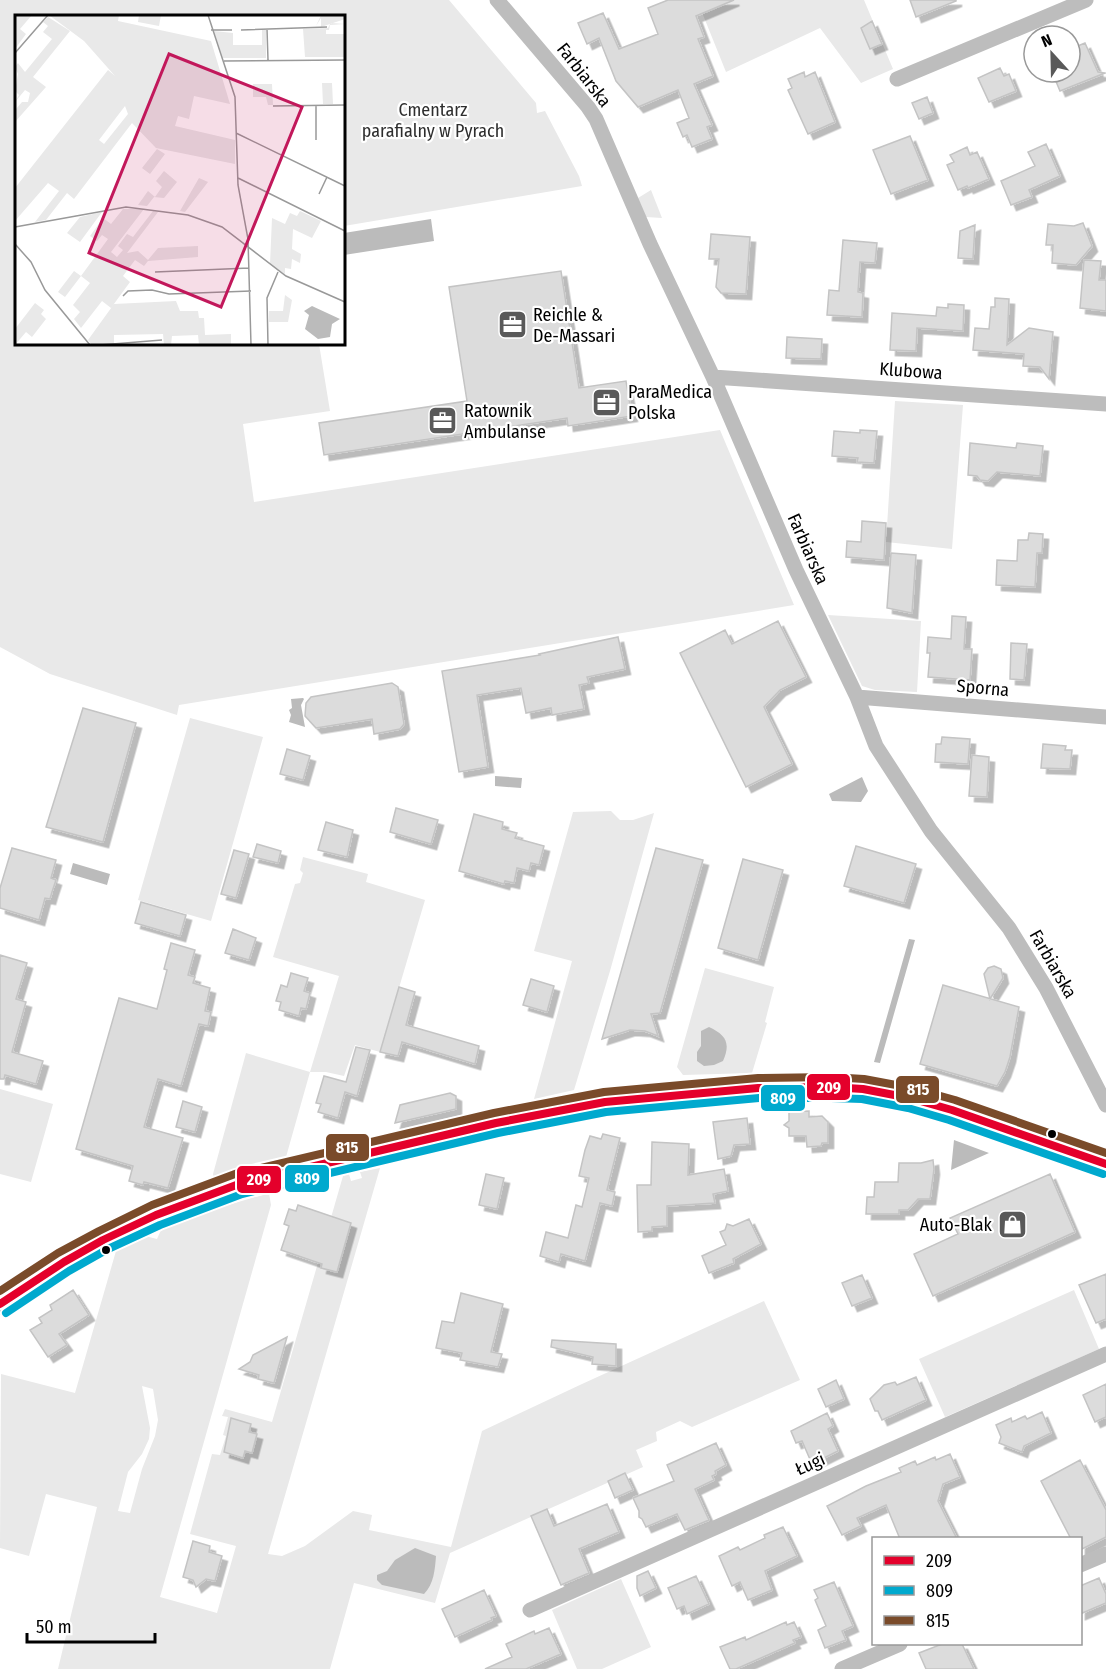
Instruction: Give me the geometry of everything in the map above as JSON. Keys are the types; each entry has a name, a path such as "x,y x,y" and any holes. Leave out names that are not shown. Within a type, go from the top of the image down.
{"street":[{"name":"Farbiarska","path":"497,0 596,119 650,244 713,377 796,570 857,697 876,746 931,831 1010,928 1046,988 1106,1105"},
{"path":"897,79 1086,0"},
{"name":"Klubowa","path":"713,377 1106,404"},
{"name":"Sporna","path":"857,697 1106,717"},
{"path":"0,1304 103,1240 156,1215 239,1184 496,1123 604,1102 758,1088 863,1089 910,1098 952,1110 1106,1164"},
{"name":"Ługi","path":"530,1610 1106,1354"},
{"path":"1082,1565 1106,1554"},
{"path":"842,1669 898,1645"}],"green space":[{"name":"Cmentarz parafialny w Pyrach","path":"0,0 449,0 536,103 537,113 545,111 582,186 345,226 345,15 15,15 15,345 319,345 330,411 243,424 254,502 720,430 794,605 179,705 177,715 50,674 0,647"},
{"path":"697,0 864,0 893,69 861,83 820,28 726,72"},
{"path":"651,190 662,218 646,217 638,198"},
{"path":"895,401 963,405 952,549 886,542"},
{"path":"828,615 921,621 917,692 875,690 862,686"},
{"path":"190,718 263,737 211,921 138,900"},
{"path":"611,811 620,820 633,820 654,813 574,1090 534,1099 572,961 534,951 573,812"},
{"path":"303,857 368,874 366,882 425,900 380,1052 355,1045 344,1076 326,1072 310,1072 339,976 273,957 295,884 300,883 303,873 300,870"},
{"path":"705,968 774,987 765,1022 767,1023 752,1073 683,1075 677,1067"},
{"path":"246,1053 310,1072 286,1157 214,1178 213,1174"},
{"path":"0,1089 53,1104 31,1182 0,1174"},
{"path":"380,1168 268,1554 282,1556 305,1546 353,1511 372,1515 369,1530 451,1547 482,1431 764,1301 800,1380 692,1427 680,1421 656,1432 657,1441 636,1450 643,1467 450,1553 435,1603 354,1583 330,1669 58,1669 97,1507 46,1494 29,1556 0,1548 1,1374 75,1393 116,1251 145,1236 157,1239 161,1230 191,1216 269,1193 271,1205 160,1597 217,1613 236,1546 190,1534 212,1454 220,1455 226,1436 223,1435 228,1417 222,1416 225,1409 272,1422 343,1176 349,1174 351,1181 362,1178 360,1172","holes":["142,1386 153,1389 158,1420 155,1436 142,1469 130,1513 118,1511 128,1472 142,1454 149,1439 150,1428"]},
{"path":"1074,1290 1099,1349 945,1417 919,1359"},
{"path":"621,1579 651,1647 602,1669 577,1669 552,1610"}],"shaded area":[{"path":"431,219 434,241 345,255 345,233"},
{"path":"303,698 301,705 305,727 289,722 291,699"},
{"path":"495,776 522,778 521,788 495,786"},
{"path":"862,777 868,791 861,802 832,801 829,794"},
{"path":"73,863 110,874 107,885 70,874"},
{"path":"909,939 915,940 880,1063 874,1062"},
{"path":"709,1027 723,1037 727,1049 723,1061 704,1066 697,1061 697,1052 701,1046 701,1031"},
{"path":"954,1140 989,1153 951,1170"},
{"path":"415,1548 436,1556 432,1581 424,1594 382,1585 377,1580 377,1575 387,1571 395,1560"}],"building":[{"path":"668,0 734,0 696,16 704,37 698,39 713,76 694,84 712,125 707,127 712,139 692,147 687,135 683,137 677,123 689,118 678,90 638,107 616,81 599,38 587,44 578,23 603,13 619,49 658,34 648,8"},
{"path":"910,0 956,0 956,1 916,17"},
{"path":"872,21 882,44 870,49 861,28"},
{"path":"1085,43 1098,72 1105,73 1082,82 1082,44"},
{"path":"1000,68 1004,76 1009,74 1016,91 989,102 978,78"},
{"path":"804,72 805,77 815,72 835,122 808,134 788,90 792,88 788,79"},
{"path":"1057,84 1078,84 1060,91"},
{"path":"927,97 933,113 919,119 912,103"},
{"path":"910,136 928,180 891,194 873,150"},
{"path":"1046,144 1060,176 1029,190 1032,197 1011,205 1001,181 1035,166 1028,152"},
{"path":"967,147 970,155 977,152 989,179 958,190 947,165 954,162 950,155"},
{"path":"1083,223 1092,246 1076,265 1052,263 1053,245 1046,245 1048,224 1074,226"},
{"path":"975,225 973,259 958,258 960,231"},
{"path":"711,234 750,237 746,294 721,293 716,287 719,259 709,259"},
{"path":"843,240 877,243 875,263 860,262 858,292 863,293 862,317 827,315 829,290 839,291"},
{"path":"1084,260 1101,261 1099,280 1106,280 1106,311 1080,308"},
{"path":"561,271 579,388 626,381 632,416 568,426 567,418 324,455 319,423 467,401 449,287"},
{"path":"995,298 1009,299 1007,345 1029,328 1053,332 1049,379 1040,367 1023,366 1024,354 973,350 975,328 989,329 991,307 995,307"},
{"path":"948,304 964,305 963,331 917,328 916,351 890,350 892,313 936,316 937,307 948,308"},
{"path":"787,337 822,339 821,359 786,358"},
{"path":"860,430 877,431 874,463 857,462 858,458 832,456 834,431 860,433"},
{"path":"970,443 1016,448 1017,443 1043,446 1040,476 997,472 988,481 968,475"},
{"path":"862,521 886,523 884,560 846,557 847,541 861,542"},
{"path":"1029,533 1043,534 1042,553 1037,553 1035,587 996,585 997,560 1017,561 1018,540 1028,540"},
{"path":"891,553 916,555 912,613 887,608"},
{"path":"952,616 966,617 964,649 972,649 970,680 928,677 930,653 927,653 928,637 951,639"},
{"path":"778,621 806,677 780,690 764,707 792,764 746,787 680,653 725,630 732,644"},
{"path":"618,637 625,669 587,677 589,683 579,685 584,709 552,715 551,708 526,713 521,688 477,695 488,767 459,772 442,671 540,655"},
{"path":"1011,643 1027,644 1024,680 1010,679"},
{"path":"392,683 398,687 404,724 400,729 374,734 372,719 316,728 305,716 306,703 311,697"},
{"path":"83,708 136,723 103,842 46,827"},
{"path":"942,737 970,739 968,764 935,762 936,744 941,744"},
{"path":"1043,744 1066,746 1065,750 1072,750 1070,769 1041,768"},
{"path":"287,749 310,756 303,780 280,774"},
{"path":"972,755 989,757 987,797 969,796"},
{"path":"396,808 438,820 431,844 390,832"},
{"path":"474,814 503,822 502,829 517,833 515,838 544,846 539,865 531,863 529,871 517,868 514,883 505,881 504,884 459,871"},
{"path":"326,822 353,830 347,857 318,850"},
{"path":"257,844 281,851 278,863 253,857"},
{"path":"856,846 916,864 904,903 844,886"},
{"path":"12,848 56,860 51,878 56,880 50,899 45,898 39,920 0,908 0,888"},
{"path":"656,848 703,860 660,1013 651,1014 658,1036 645,1031 630,1030 602,1039"},
{"path":"234,850 249,854 236,898 221,894"},
{"path":"743,859 783,870 758,960 718,948"},
{"path":"141,902 186,915 180,936 135,923"},
{"path":"233,929 256,938 249,960 225,953"},
{"path":"171,943 195,950 188,975 195,977 193,983 210,988 205,1011 211,1012 208,1026 199,1024 181,1086 158,1079 144,1127 183,1138 168,1188 129,1181 133,1166 76,1149 119,998 157,1009"},
{"path":"0,955 27,963 16,999 26,1002 12,1052 43,1061 36,1084 5,1075 4,1079 0,1079"},
{"path":"994,966 1001,969 1003,978 990,999 984,974 988,968"},
{"path":"291,973 308,978 304,991 310,993 306,1009 301,1008 299,1016 279,1010 281,1002 276,1001 281,985 287,987"},
{"path":"531,979 554,986 547,1012 523,1005"},
{"path":"943,985 1019,1007 1010,1057 997,1086 920,1064"},
{"path":"399,987 415,992 406,1025 479,1046 475,1064 402,1042 398,1056 380,1052"},
{"path":"356,1047 370,1050 357,1096 345,1092 338,1118 318,1112 321,1104 316,1103 324,1076 346,1082"},
{"path":"450,1093 456,1096 456,1109 395,1123 400,1105"},
{"path":"183,1101 202,1107 195,1132 176,1127"},
{"path":"809,1111 809,1117 822,1116 828,1122 828,1143 807,1147 806,1136 789,1136 789,1128 784,1125 789,1121 789,1112"},
{"path":"747,1118 750,1144 734,1145 731,1156 718,1159 713,1122"},
{"path":"603,1134 620,1138 607,1190 615,1192 612,1206 600,1203 585,1261 561,1254 559,1262 540,1256 546,1232 568,1238 576,1205 582,1207 589,1178 579,1176 585,1150 590,1136 601,1139"},
{"path":"652,1142 689,1144 688,1175 724,1169 728,1191 713,1194 715,1203 667,1206 667,1226 652,1227 652,1231 638,1232 637,1185 651,1185"},
{"path":"933,1160 930,1199 918,1199 908,1210 899,1210 899,1214 866,1214 867,1197 874,1197 875,1182 898,1182 899,1163 921,1163"},
{"path":"486,1174 504,1178 497,1209 479,1205"},
{"path":"1050,1174 1075,1232 933,1296 914,1254 958,1234 950,1218"},
{"path":"298,1205 351,1223 337,1272 321,1268 322,1264 281,1250 289,1226 284,1224 289,1209 296,1211"},
{"path":"749,1219 761,1244 733,1259 734,1263 709,1273 702,1256 726,1245 720,1232 725,1230 727,1224 733,1226"},
{"path":"1106,1274 1106,1319 1096,1323 1079,1285"},
{"path":"862,1275 872,1298 852,1306 842,1283"},
{"path":"73,1290 89,1315 59,1334 67,1345 48,1357 30,1330 42,1323 39,1318 52,1310 50,1305"},
{"path":"461,1293 503,1304 491,1352 502,1354 498,1367 460,1360 462,1353 436,1348 442,1321 454,1323"},
{"path":"287,1337 274,1383 258,1379 259,1375 239,1369 250,1362 253,1355"},
{"path":"552,1340 616,1344 616,1366 592,1364 593,1357 551,1347"},
{"path":"916,1377 926,1400 882,1420 870,1399 884,1385 895,1382 897,1385"},
{"path":"836,1380 844,1399 826,1407 818,1389"},
{"path":"1106,1384 1106,1417 1095,1422 1083,1395"},
{"path":"1042,1412 1051,1433 1024,1446 1022,1452 999,1443 1001,1437 996,1425 1011,1418 1012,1422 1025,1416 1027,1419"},
{"path":"827,1413 833,1426 828,1429 838,1451 812,1464 802,1441 796,1443 791,1431"},
{"path":"231,1418 251,1424 249,1432 257,1434 252,1453 245,1451 243,1458 224,1452"},
{"path":"716,1443 726,1465 715,1471 716,1474 712,1476 714,1480 695,1489 709,1520 685,1530 677,1514 646,1527 639,1517 639,1511 633,1498 674,1481 667,1465"},
{"path":"950,1454 960,1477 943,1484 938,1501 956,1537 899,1537 886,1505 857,1518 861,1526 842,1535 827,1506 866,1486 901,1472 899,1468 915,1461 917,1465 935,1457 936,1460"},
{"path":"1080,1460 1106,1510 1106,1537 1082,1549 1082,1537 1070,1537 1041,1481"},
{"path":"625,1473 633,1490 615,1498 608,1481"},
{"path":"607,1504 619,1532 579,1549 589,1573 561,1585 531,1516 547,1509 554,1526"},
{"path":"783,1527 797,1556 765,1571 772,1590 748,1600 740,1582 732,1586 719,1556 738,1547 740,1550 765,1538 764,1535"},
{"path":"193,1541 210,1546 209,1552 222,1556 215,1581 206,1579 196,1587 193,1580 183,1577"},
{"path":"648,1571 656,1588 640,1596 637,1576"},
{"path":"696,1576 709,1604 687,1614 684,1606 677,1609 668,1588"},
{"path":"1099,1578 1106,1594 1106,1603 1082,1613 1082,1585"},
{"path":"834,1582 853,1626 842,1631 846,1640 825,1648 818,1630 826,1626 815,1600 818,1598 814,1590"},
{"path":"484,1590 496,1616 455,1637 442,1609"},
{"path":"786,1622 787,1625 794,1622 801,1637 793,1640 795,1643 736,1669 730,1669 720,1647 745,1637 746,1640"},
{"path":"549,1628 561,1654 526,1669 485,1669 512,1657 506,1644 534,1631 535,1634"},
{"path":"939,1645 962,1645 974,1669 926,1669 919,1653"}],"transit line":[{"name":"815","path":"0,1291 58,1253 99,1231 152,1205 235,1174 494,1113 604,1092 758,1078 864,1079 912,1088 955,1100 1106,1153"},
{"name":"209","path":"0,1304 64,1262 103,1240 156,1215 239,1184 496,1123 605,1102 758,1088 863,1089 910,1098 952,1110 1106,1164"},
{"name":"809","path":"6,1313 69,1271 108,1249 160,1225 242,1194 498,1133 606,1112 759,1098 862,1099 908,1108 949,1120 1103,1174"}],"place":[{"name":"Reichle & De-Massari","path":"512,325"},
{"name":"ParaMedica Polska","path":"607,402"},
{"name":"Ratownik Ambulanse","path":"443,421"},
{"name":"Auto-Blak","path":"1013,1225"}]}
